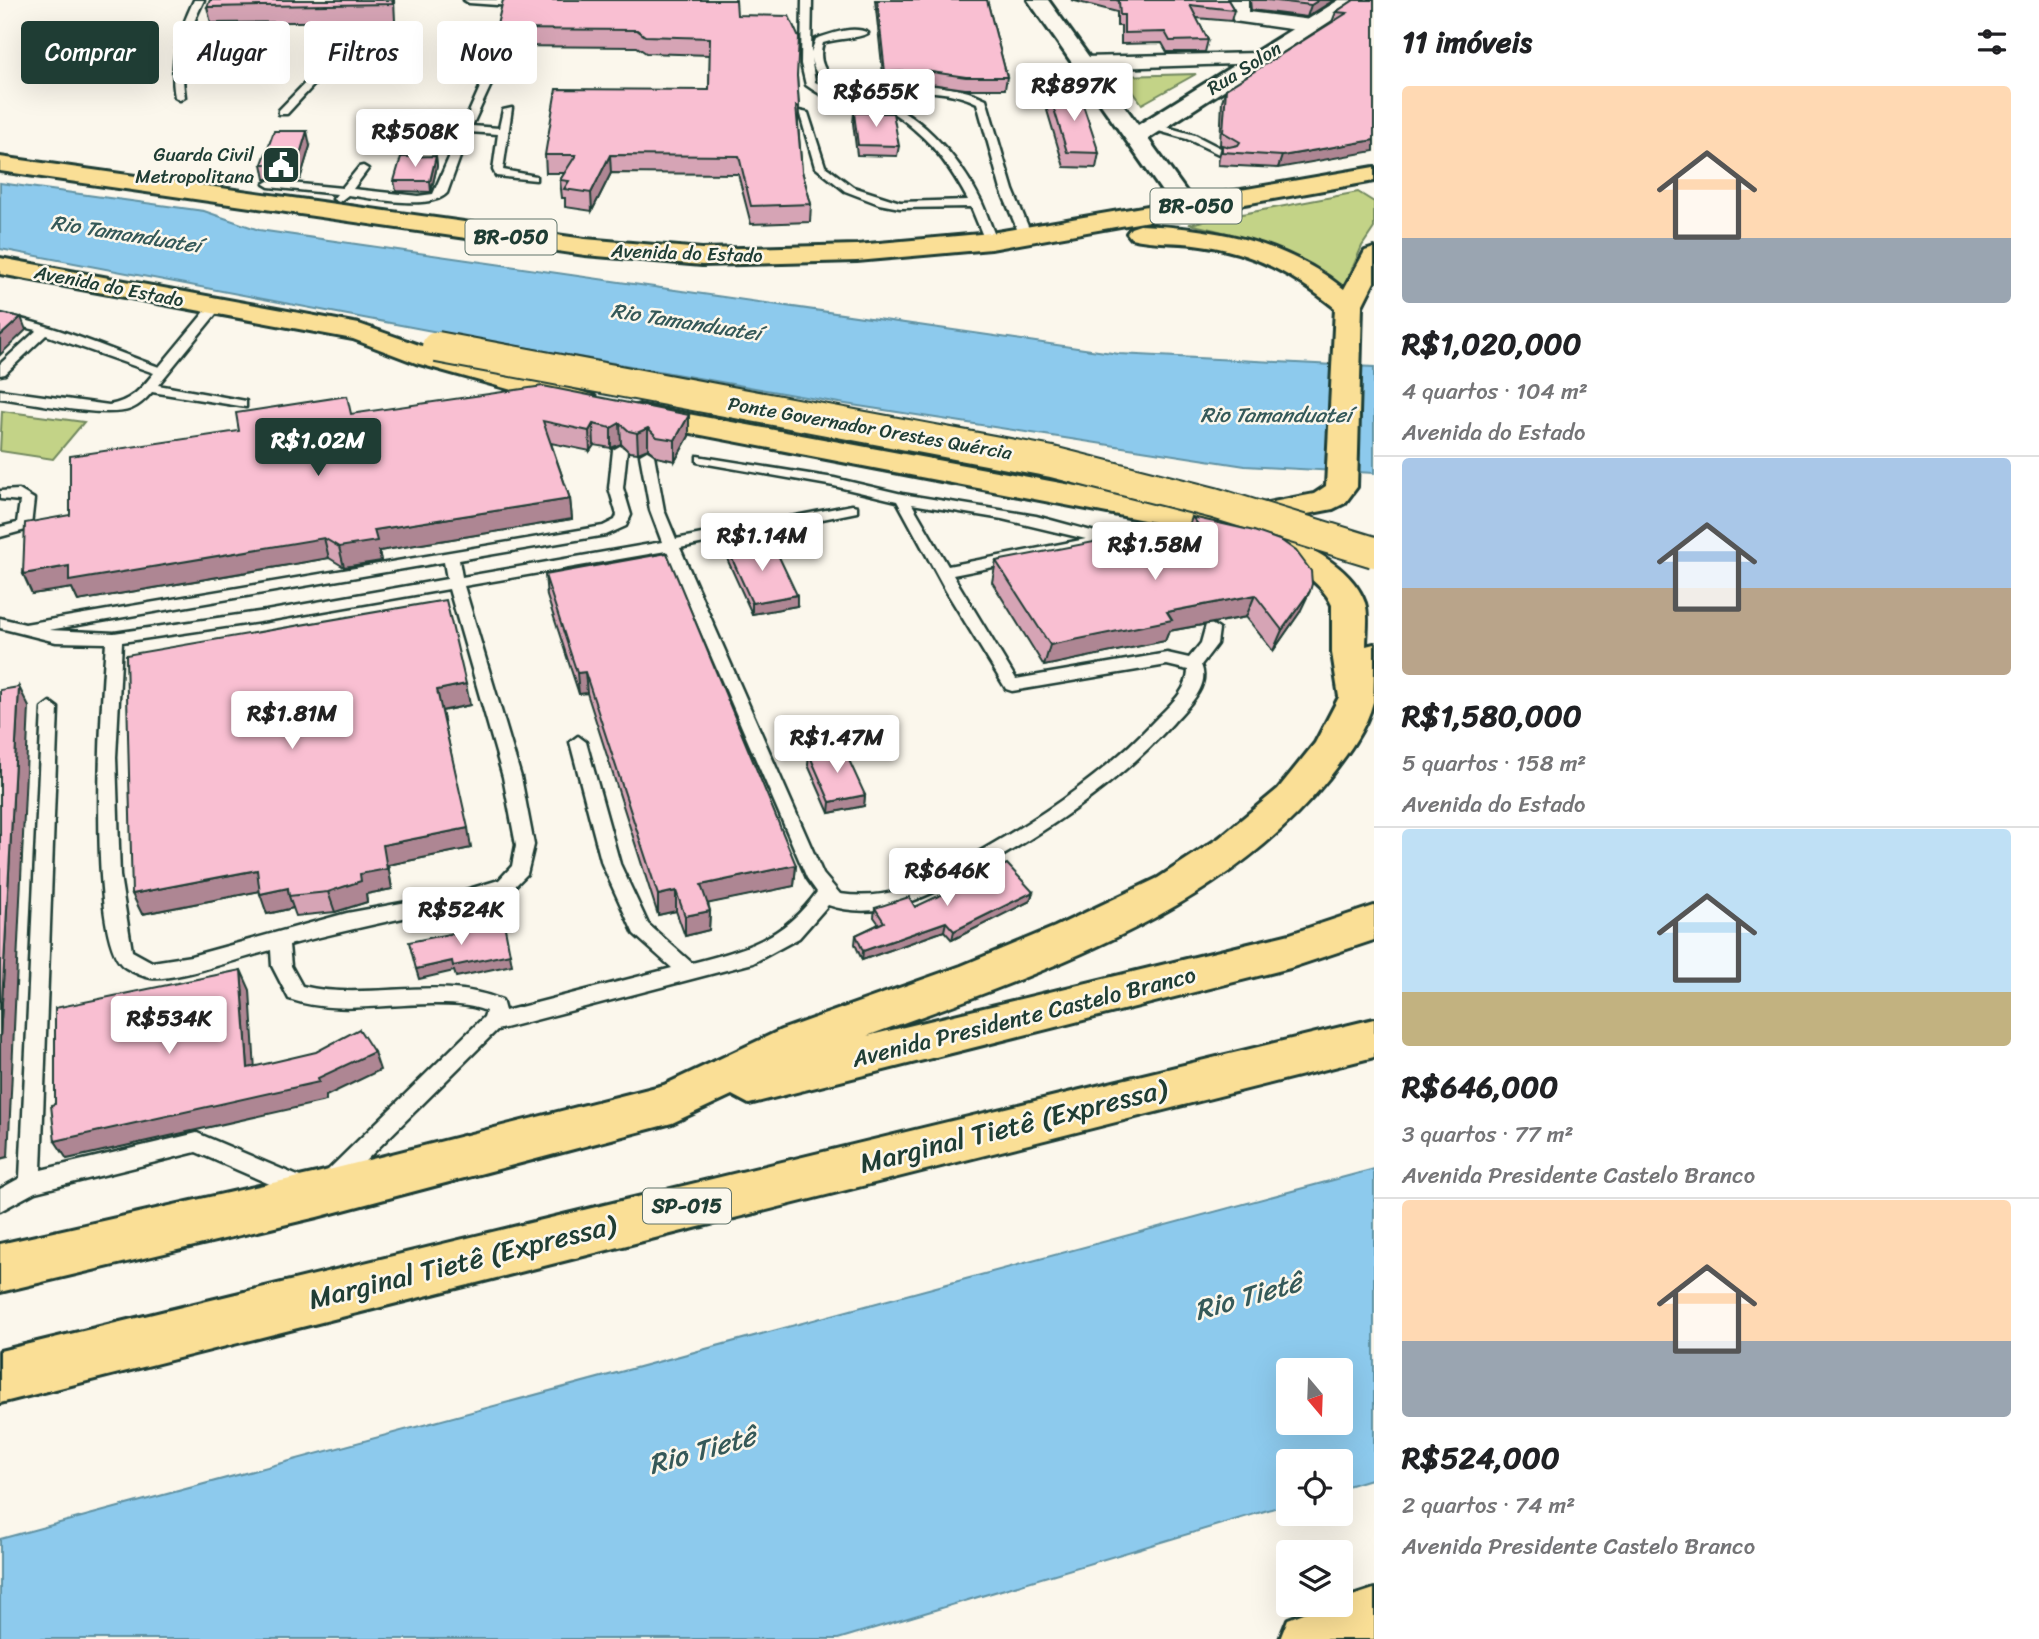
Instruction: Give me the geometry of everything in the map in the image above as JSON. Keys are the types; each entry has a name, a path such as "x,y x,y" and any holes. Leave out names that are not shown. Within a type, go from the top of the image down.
{"highway":[{"name":"Avenida do Estado","path":"0,164 338,202 585,247 702,257 857,253 991,241 1372,177"},
{"path":"1026,236 1127,233 1185,234 1223,239 1259,249 1289,262 1325,284 1349,313 1374,256"},
{"name":"Avenida do Estado","path":"0,266 359,332 452,364 645,421 1202,521 1275,544 1314,565 1333,581 1349,605 1349,653 1357,699"},
{"name":"Avenida do Estado","path":"1202,521 1252,516 1306,506 1334,496 1340,488 1349,313"},
{"name":"Ponte Governador Orestes Quércia","path":"359,332 1064,465 1234,508 1374,552"},
{"path":"0,1268 317,1195 672,1103 796,1044 976,978 1070,939 1172,889 1233,849 1291,799 1328,753 1357,699 1374,656"},
{"name":"Avenida Presidente Castelo Branco","path":"672,1103 1290,951 1374,923"},
{"name":"Marginal Tietê (Expressa)","path":"0,1377 1374,1038"},
{"path":"1308,1639 1374,1616"}],"street":[{"path":"1038,0 1082,63 1143,132 1186,208"},
{"path":"1238,0 1237,10 1241,17 1311,26"},
{"name":"Rua Solon","path":"1143,132 1353,0"},
{"path":"1082,63 1258,59"}],"lane":[{"path":"180,97 175,69 186,26 199,0"},
{"path":"469,0 539,4"},
{"path":"807,0 806,52 810,83 836,97 895,110"},
{"path":"863,33 825,37 819,41 815,50 817,64 824,77 845,90 881,102 895,110 952,162 977,203 991,241"},
{"path":"283,112 310,84"},
{"path":"269,184 338,202 436,197 441,193 465,129 486,84"},
{"path":"845,90 957,91 973,94 982,101 1007,190 1026,236"},
{"path":"508,110 498,170 500,174 532,178"},
{"path":"803,113 820,166 849,189 875,200 900,205 977,203"},
{"path":"465,129 504,131"},
{"path":"1143,132 1191,137 1229,155"},
{"path":"338,202 363,169"},
{"path":"0,394 109,409 127,406 140,398 216,306"},
{"path":"0,318 30,323 162,372"},
{"path":"0,371 44,330"},
{"path":"149,387 241,404"},
{"path":"23,629 606,530 621,523 624,514 616,488 619,457 648,461 657,510 816,878 834,900 866,904 900,898 962,870 1026,834 1115,771 1147,742 1185,697 1197,679 1198,671 1194,664 1167,659 1012,685 943,572 902,498"},
{"path":"702,459 1043,523 1132,548 1163,564"},
{"path":"0,495 19,494 27,499 24,526 0,532"},
{"path":"0,623 56,637 114,638 266,616 455,583 852,509"},
{"path":"943,572 1103,540"},
{"path":"114,638 105,753 112,886 123,955 131,962 152,970 191,964 347,921 456,900 505,885 520,869 525,845 512,777 455,583 450,556"},
{"path":"1194,664 1209,644 1211,629"},
{"path":"30,1183 50,708"},
{"path":"578,742 611,864 641,929 689,972"},
{"path":"491,1023 746,957 784,940 806,923 826,893"},
{"path":"0,1200 30,1183 197,1142 317,1195 491,1023 496,1013 495,1006 486,1000 330,1000 296,993 282,965 279,940"}],"green space":[{"path":"1196,74 1142,104 1122,76"},
{"path":"1358,192 1374,202 1374,228 1362,246 1343,290 1307,264 1271,246 1189,224"},
{"path":"2,411 84,422 53,459 0,451"}],"water":[{"name":"Rio Tamanduateí","path":"0,183 204,211 259,230 1119,354 1374,367 1374,473 1245,466 839,403 427,330 0,249"},
{"name":"Rio Tietê","path":"1374,1169 1374,1478 1353,1484 1353,1449 1276,1449 1276,1508 838,1639 0,1639 0,1539"}],"building":[{"path":"210,0 392,0 393,4 207,7"},
{"path":"503,0 736,0 737,15 789,16 799,38 799,107 796,106 802,171 811,204 751,206 739,156 610,155 591,193 564,189 569,181 560,180 576,155 545,155 556,89 709,90 710,38 645,36 637,30 537,29 537,21 498,21"},
{"path":"877,0 987,0 1007,77 966,77 925,71 885,72"},
{"path":"1116,0 1228,0 1234,10 1190,5 1208,40 1170,41 1165,32 1124,33 1124,15 1120,15 1119,1"},
{"path":"1268,0 1319,0 1311,5"},
{"path":"1354,0 1374,0 1374,140 1282,156 1222,152 1222,145 1229,147 1240,142 1223,132 1226,89 1347,13 1336,12"},
{"path":"1049,92 1079,93 1099,153 1067,152"},
{"path":"854,113 893,113 899,146 858,145"},
{"path":"274,131 307,131 297,164 262,164"},
{"path":"436,156 430,181 394,181 401,157"},
{"path":"0,313 21,317 0,336"},
{"path":"543,386 689,415 675,440 657,437 648,428 637,433 629,431 620,423 611,428 593,424 589,431 543,421 570,499 374,530 377,541 339,547 324,538 69,581 69,566 23,574 25,523 70,515 70,456 239,431 236,413 347,396 351,414"},
{"path":"1192,517 1254,531 1282,541 1296,551 1311,571 1312,584 1310,591 1282,630 1255,595 1167,612 1172,620 1050,645 996,561 1114,538 1130,561 1215,545"},
{"path":"772,542 797,595 752,603 728,550"},
{"path":"667,553 796,865 701,885 710,911 685,916 676,891 658,895 585,672 577,673 545,575"},
{"path":"446,600 466,684 437,690 468,828 383,845 387,869 360,874 361,881 328,892 289,896 288,888 260,894 257,870 132,894 126,655"},
{"path":"19,687 0,1039 0,690"},
{"path":"843,747 865,795 830,802 809,754"},
{"path":"1007,864 1033,892 954,931 946,922 863,951 856,935 884,922 875,908 909,897 915,907"},
{"path":"504,923 510,954 453,966 452,961 416,969 409,942"},
{"path":"241,970 248,1068 316,1052 359,1029 374,1052 318,1078 319,1082 55,1141 51,1105 55,1104 55,1008"}],"place":[{"name":"Guarda Civil Metropolitana","path":"281,165"}]}
